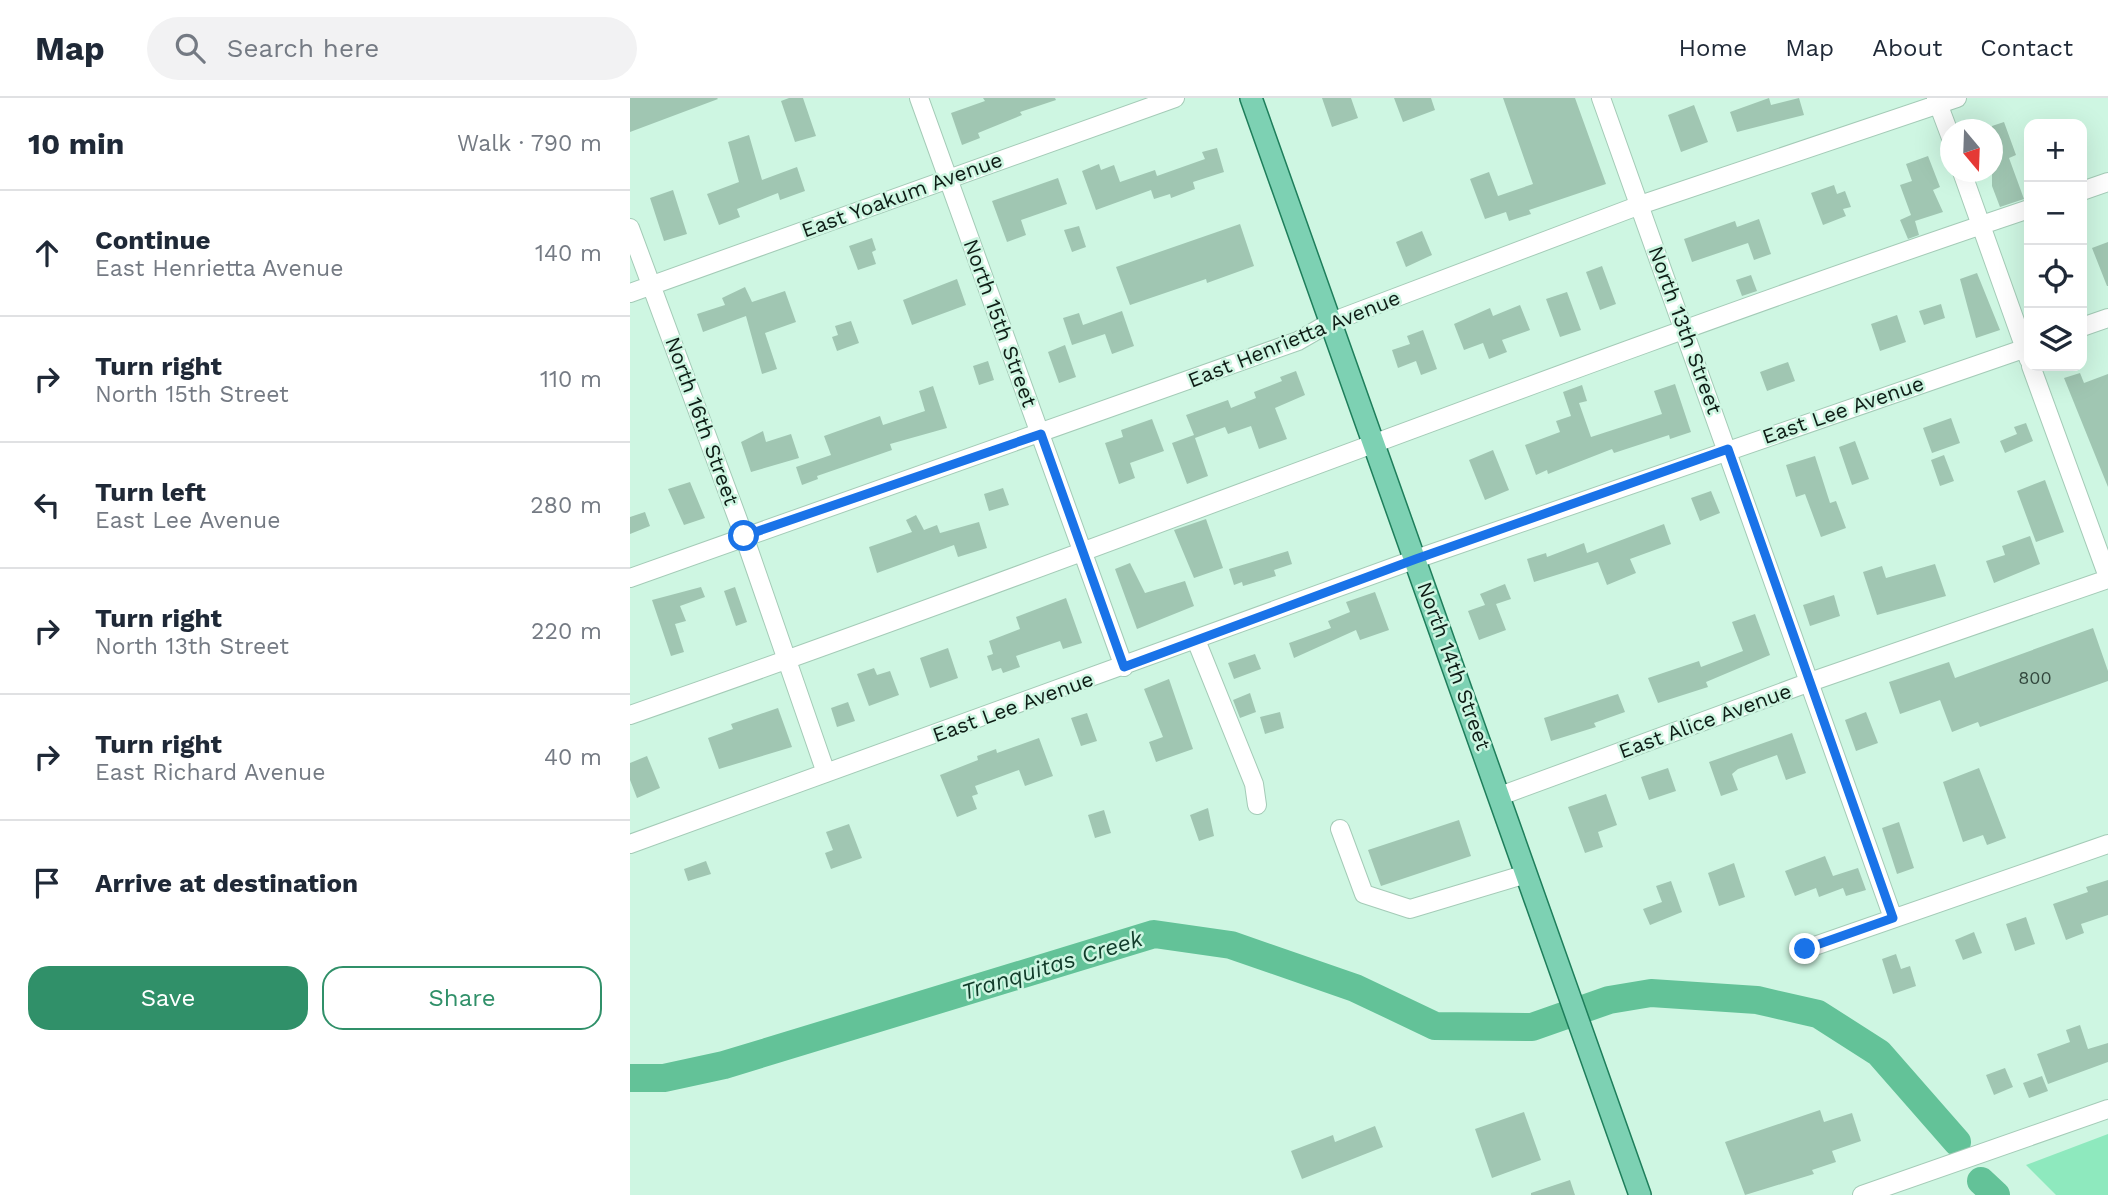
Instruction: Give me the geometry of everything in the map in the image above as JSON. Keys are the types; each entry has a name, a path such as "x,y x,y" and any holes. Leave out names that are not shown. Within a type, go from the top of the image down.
{"main road":[{"name":"North 14th Street","path":"1251,98 1375,441 1526,874 1568,985 1640,1195"}],"street":[{"name":"North 15th Street","path":"919,98 1124,667"},
{"name":"East Yoakum Avenue","path":"630,293 1175,98"},
{"name":"North 13th Street","path":"1601,98 1893,918"},
{"name":"East Henrietta Avenue","path":"630,578 1298,341 1331,322 1640,205 1938,101 1957,98"},
{"path":"1938,101 1944,119"},
{"path":"1966,182 2024,341"},
{"path":"2087,189 2108,182"},
{"path":"630,715 881,628 1375,441 2024,211"},
{"name":"North 16th Street","path":"630,228 744,536 825,773"},
{"path":"2087,325 2108,318"},
{"name":"East Lee Avenue","path":"630,844 1416,559 1728,449 2024,357"},
{"path":"2035,371 2108,578"},
{"name":"East Alice Avenue","path":"1500,796 1810,682 2108,578"},
{"path":"1196,640 1254,784 1257,804"},
{"path":"1340,829 1364,894 1410,909 1526,874"},
{"path":"1805,949 2108,844"},
{"path":"1863,1195 2108,1109"}],"green space":[{"path":"2108,1134 2108,1195 2056,1195 2026,1165"}],"building":[{"path":"630,98 717,98 718,99 630,132"},
{"path":"803,98 816,136 795,142 781,101"},
{"path":"983,98 1056,100 1020,112 1022,115 978,133 980,138 962,145 951,113 985,101"},
{"path":"1322,98 1351,98 1358,118 1332,127"},
{"path":"1394,98 1431,98 1435,110 1403,122"},
{"path":"1503,98 1575,98 1606,184 1529,210 1531,214 1509,221 1506,212 1485,219 1470,179 1489,172 1498,196 1533,184"},
{"path":"1769,98 1771,105 1799,98 1804,115 1737,132 1730,112"},
{"path":"1694,105 1708,142 1681,152 1668,115"},
{"path":"2003,122 2016,155 2009,158 2024,199 2000,207 1992,182 2003,182"},
{"path":"749,135 762,180 797,167 805,191 780,200 778,193 737,209 740,217 719,225 707,194 739,182 728,142"},
{"path":"1217,148 1224,172 1193,182 1195,189 1171,198 1170,194 1154,199 1151,190 1096,210 1082,171 1099,164 1101,170 1114,165 1120,182 1155,170 1157,176 1205,159 1202,152"},
{"path":"1928,156 1940,187 1933,190 1943,212 1915,221 1919,235 1908,239 1900,220 1911,215 1900,185 1912,181 1906,164"},
{"path":"1058,178 1067,204 1021,220 1026,235 1007,242 992,201"},
{"path":"1834,185 1837,194 1845,191 1851,207 1843,209 1846,216 1823,225 1811,193"},
{"path":"673,190 687,234 664,241 650,198"},
{"path":"1759,219 1771,254 1754,260 1748,243 1692,262 1684,239 1735,221 1737,227"},
{"path":"1240,224 1254,266 1207,283 1206,279 1130,305 1116,267"},
{"path":"1079,226 1086,247 1072,252 1064,230"},
{"path":"1422,231 1432,255 1406,267 1396,242"},
{"path":"872,238 876,250 872,252 876,264 858,270 849,246"},
{"path":"2108,242 2108,286 2107,286 2092,248"},
{"path":"1602,266 1616,304 1600,310 1586,272"},
{"path":"1977,273 2000,330 1976,338 1960,279"},
{"path":"1751,275 1757,291 1742,296 1736,280"},
{"path":"957,279 966,305 912,325 903,300"},
{"path":"745,287 752,302 785,291 796,322 765,333 777,369 762,374 746,316 703,332 697,314 725,305 722,298"},
{"path":"1567,292 1581,330 1560,337 1546,299"},
{"path":"1941,304 1945,318 1924,325 1919,311"},
{"path":"1520,305 1530,330 1502,340 1507,352 1489,359 1483,343 1464,350 1454,324 1490,308 1493,316"},
{"path":"1122,311 1134,346 1112,354 1105,334 1072,345 1063,318 1079,313 1083,325"},
{"path":"1897,315 1906,342 1880,351 1871,324"},
{"path":"851,321 859,343 837,351 832,337 838,335 835,326"},
{"path":"1423,330 1437,369 1421,375 1416,361 1398,368 1392,350 1410,344 1407,336"},
{"path":"1065,345 1076,377 1059,383 1048,352"},
{"path":"988,361 994,380 979,385 973,366"},
{"path":"1788,362 1795,381 1767,391 1760,372"},
{"path":"1296,371 1305,395 1275,408 1287,439 1259,449 1251,426 1228,434 1225,427 1195,438 1208,476 1187,484 1172,443 1194,435 1186,415 1228,400 1231,408 1256,398 1254,392 1282,381 1280,377"},
{"path":"2080,373 2084,383 2108,374 2108,487 2064,378"},
{"path":"1675,384 1691,432 1670,439 1669,435 1614,453 1612,449 1548,474 1547,470 1536,475 1525,445 1560,432 1556,421 1571,416 1563,392 1582,385 1587,401 1579,403 1591,437 1662,414 1654,391"},
{"path":"933,386 947,428 890,444 892,450 817,476 818,479 802,485 796,467 831,455 824,436 880,416 883,425 925,411 919,391"},
{"path":"1951,418 1960,443 1932,453 1923,428"},
{"path":"1152,419 1164,451 1130,463 1135,478 1119,484 1105,443 1123,437 1121,430"},
{"path":"2026,423 2033,441 2005,453 2000,441 2017,434 2014,427"},
{"path":"763,431 766,442 791,434 799,458 751,472 741,442"},
{"path":"1855,441 1869,479 1852,485 1839,447"},
{"path":"1493,450 1509,490 1485,500 1469,460"},
{"path":"1944,455 1954,481 1940,486 1931,460"},
{"path":"1815,456 1830,503 1836,501 1846,528 1821,537 1805,494 1796,497 1786,465"},
{"path":"2045,480 2064,532 2036,542 2017,491"},
{"path":"690,482 705,518 684,525 668,489"},
{"path":"1003,488 1009,505 989,511 984,494"},
{"path":"1711,491 1720,513 1700,521 1691,498"},
{"path":"645,512 650,526 630,534 630,517"},
{"path":"916,515 924,530 937,525 940,533 979,522 987,548 958,557 954,545 877,573 869,547 912,532 906,520"},
{"path":"1206,519 1223,568 1194,578 1174,530"},
{"path":"1664,524 1671,544 1630,559 1636,573 1607,585 1598,562 1534,582 1527,559 1546,553 1547,557 1584,543 1587,553"},
{"path":"2030,536 2040,564 1994,583 1986,561 2005,555 2002,546"},
{"path":"1288,551 1292,564 1274,570 1276,576 1243,586 1242,582 1234,585 1229,569"},
{"path":"1130,563 1145,593 1185,581 1194,606 1137,629 1115,569"},
{"path":"1935,564 1946,596 1877,615 1863,572 1882,566 1886,578"},
{"path":"1505,584 1511,599 1496,604 1506,630 1479,640 1468,611 1485,605 1480,594"},
{"path":"701,587 705,597 680,606 686,621 675,624 684,652 671,656 652,600"},
{"path":"735,587 747,622 736,626 724,591"},
{"path":"1375,592 1389,630 1360,640 1356,630 1294,658 1289,643 1331,628 1328,621 1350,612 1346,602"},
{"path":"1834,595 1840,616 1810,626 1803,605"},
{"path":"1066,598 1082,643 1063,649 1060,641 1016,656 1020,667 1003,673 1001,668 992,671 987,656 993,654 989,641 1020,629 1016,617"},
{"path":"1755,614 1770,655 1706,682 1708,687 1658,703 1648,678 1699,661 1701,667 1743,651 1732,622"},
{"path":"2093,628 2108,671 2108,681 1980,727 1978,722 1952,732 1940,700 1900,714 1889,682 1949,662 1955,678"},
{"path":"948,648 958,678 930,688 920,658"},
{"path":"1255,654 1261,669 1234,679 1228,663"},
{"path":"874,668 877,675 890,671 899,695 869,706 857,674"},
{"path":"1169,679 1193,749 1156,762 1149,742 1163,737 1144,689"},
{"path":"1250,693 1256,712 1240,718 1233,700"},
{"path":"1618,694 1625,712 1594,723 1596,727 1551,741 1544,718"},
{"path":"848,702 855,721 837,727 831,708"},
{"path":"778,708 792,747 719,769 708,738 733,729 731,724"},
{"path":"1280,712 1284,728 1265,734 1260,717"},
{"path":"1866,712 1878,743 1856,751 1845,720"},
{"path":"1087,713 1097,741 1081,746 1071,718"},
{"path":"1792,733 1806,773 1786,780 1777,755 1738,769 1732,774 1738,790 1721,796 1709,762"},
{"path":"1039,738 1053,776 1025,786 1019,770 975,786 978,794 972,796 977,809 957,817 940,775 978,760 977,756 996,749 997,753"},
{"path":"647,756 660,788 637,798 630,780 630,763"},
{"path":"1668,768 1676,791 1649,800 1641,777"},
{"path":"1979,768 2006,838 1987,845 1983,835 1963,842 1943,782"},
{"path":"1606,794 1617,825 1598,832 1603,847 1585,853 1568,807"},
{"path":"1208,808 1214,836 1199,841 1190,815"},
{"path":"1104,810 1111,833 1095,838 1088,815"},
{"path":"1459,820 1471,856 1381,886 1368,850"},
{"path":"1899,822 1914,868 1897,874 1882,828"},
{"path":"849,824 862,858 831,869 825,853 833,850 826,832"},
{"path":"1825,856 1833,876 1858,868 1866,890 1846,896 1843,888 1819,897 1816,888 1795,896 1785,871"},
{"path":"706,861 711,874 688,881 684,869"},
{"path":"1734,863 1745,897 1719,906 1708,873"},
{"path":"2108,880 2108,915 2081,924 2084,933 2066,940 2053,904 2088,892 2086,887"},
{"path":"1671,881 1682,912 1650,925 1643,909 1662,902 1656,886"},
{"path":"2026,917 2035,944 2015,951 2006,924"},
{"path":"1974,932 1982,953 1963,960 1955,940"},
{"path":"1896,954 1901,969 1910,966 1916,986 1893,994 1882,959"},
{"path":"2080,1025 2088,1049 2108,1043 2108,1062 2048,1084 2037,1054 2070,1042 2066,1030"},
{"path":"2005,1068 2013,1087 1994,1095 1986,1075"},
{"path":"2042,1076 2048,1091 2029,1098 2023,1083"},
{"path":"1820,1110 1824,1122 1852,1113 1861,1141 1832,1151 1836,1162 1812,1170 1814,1174 1745,1195 1725,1142"},
{"path":"1524,1112 1541,1160 1492,1178 1475,1129"},
{"path":"1375,1126 1383,1147 1302,1179 1291,1151 1333,1135 1335,1142"},
{"path":"1570,1180 1575,1195 1531,1195 1531,1193"}],"waterway":[{"name":"Tranquitas Creek","path":"630,1078 664,1078 724,1065 1154,934 1231,945 1355,988 1435,1026 1532,1027 1609,1000 1651,993 1757,1000 1818,1014 1879,1053 1957,1142"},
{"name":"Tranquitas Creek","path":"1981,1181 1996,1195"}],"route":[{"path":"744,536 1041,434 1124,667 1416,559 1728,449 1893,918 1805,949"}]}
